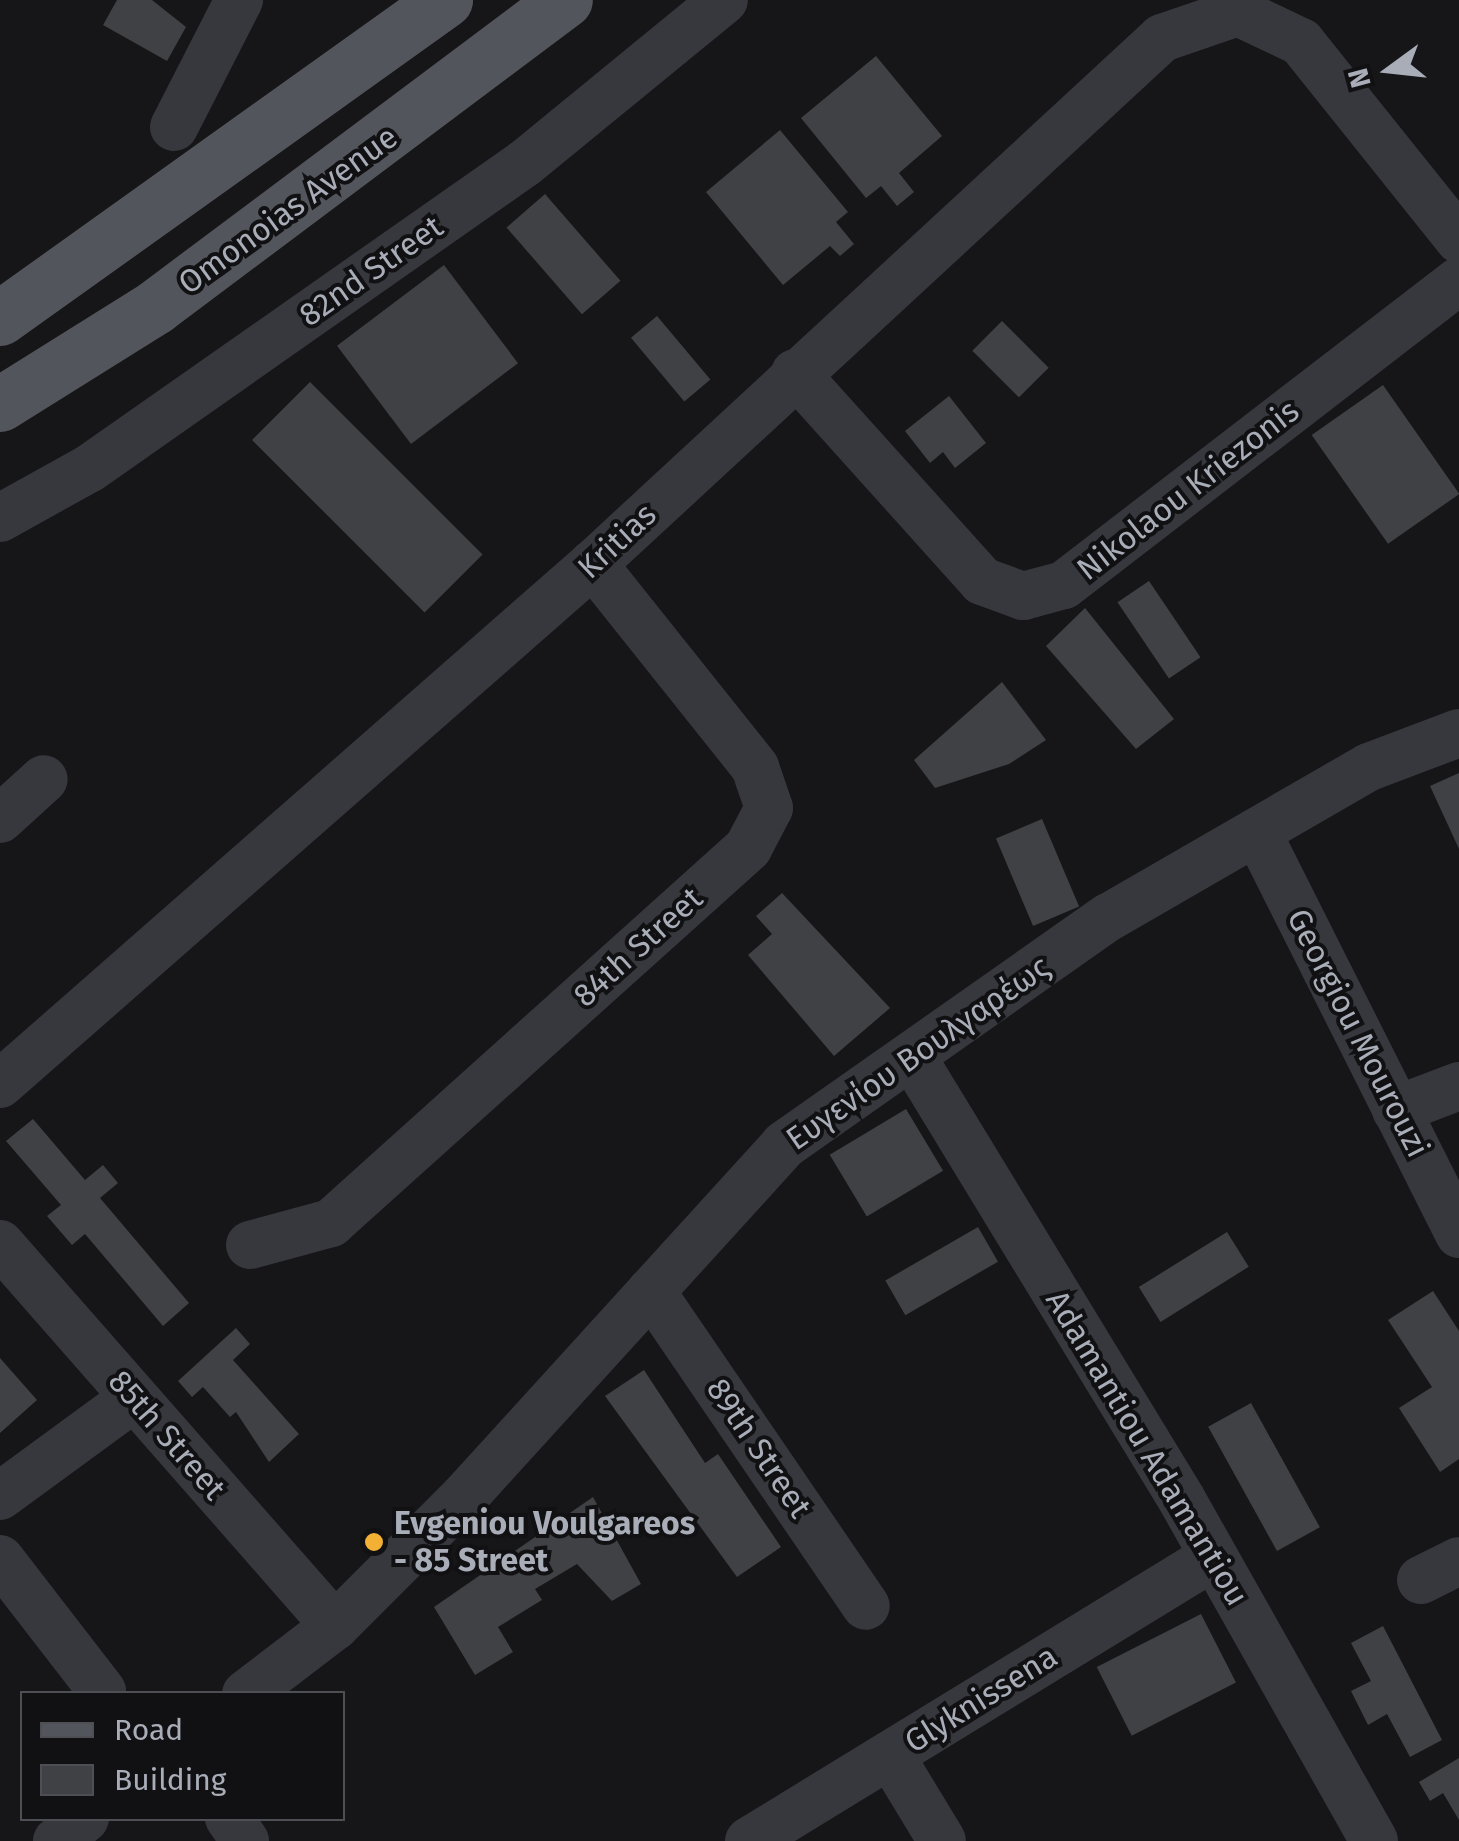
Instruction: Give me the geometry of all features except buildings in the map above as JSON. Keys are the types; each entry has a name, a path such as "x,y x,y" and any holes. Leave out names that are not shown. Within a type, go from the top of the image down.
{"main road":[{"path":"0,318 445,0"},
{"name":"Omonoias Avenue","path":"0,404 155,307 565,0"}],"street":[{"path":"174,127 239,0"},
{"name":"82nd Street","path":"0,518 90,468 524,163 724,0"},
{"name":"Kritias","path":"0,1084 593,564 794,373 1162,38 1238,12 1301,42 1459,239"},
{"name":"Nikolaou Kriezonis","path":"794,373 982,581 1023,596 1064,585 1459,282"},
{"name":"84th Street","path":"250,1245 332,1223 748,848 769,808 754,767 593,564"},
{"name":"Ευγενίου Βουλγαρέως","path":"250,1691 335,1626 784,1145 914,1060 1108,917 1369,767 1459,733"},
{"path":"0,819 44,779"},
{"name":"Georgiou Mourouzi","path":"1257,832 1459,1234"},
{"name":"Adamantiou Adamantiou","path":"914,1060 1213,1557 1374,1841"},
{"path":"1396,1110 1459,1086"},
{"name":"85th Street","path":"0,1244 335,1626"},
{"name":"89th Street","path":"651,1291 866,1606"},
{"path":"0,1496 134,1398"},
{"name":"Glyknissena","path":"750,1841 1213,1557"},
{"path":"0,1559 102,1690"},
{"path":"890,1756 942,1841"},
{"path":"57,1841 82,1821"}],"place":[{"name":"Evgeniou Voulgareos - 85 Street","path":"374,1542"}]}
